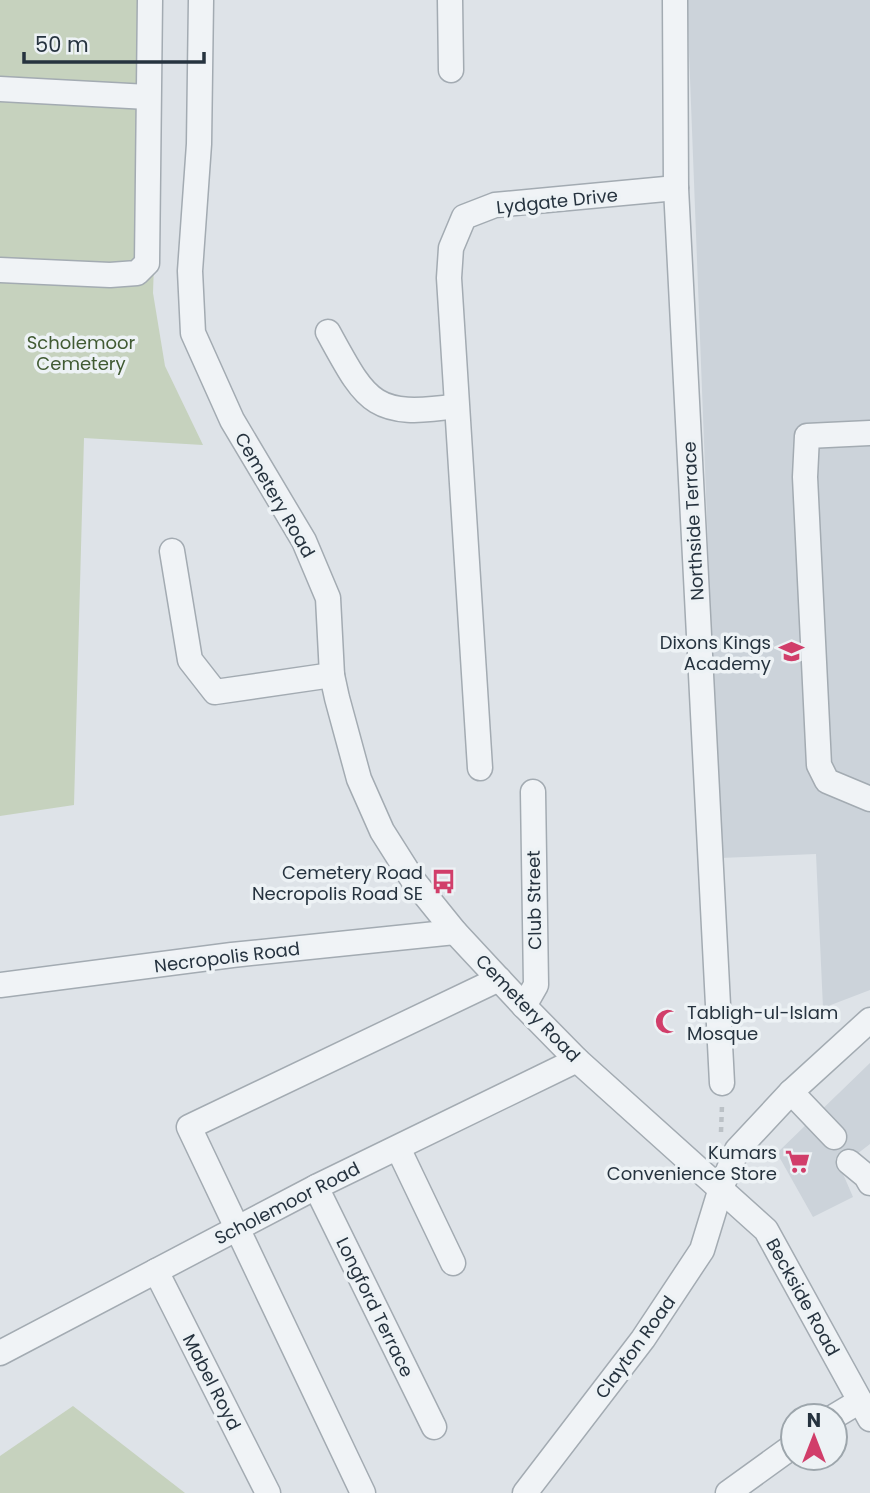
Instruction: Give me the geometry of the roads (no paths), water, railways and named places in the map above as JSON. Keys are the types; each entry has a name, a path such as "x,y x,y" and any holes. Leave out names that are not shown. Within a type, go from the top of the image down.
{"street":[{"path":"0,270 124,274 137,273 147,263 150,0"},
{"name":"Cemetery Road","path":"201,0 199,144 190,271 194,333 232,420 304,541 328,598 332,675 359,779 382,831 413,880 454,932 577,1060 721,1188"},
{"path":"450,0 452,70"},
{"name":"Northside Terrace","path":"675,0 676,188 722,1083"},
{"path":"0,89 148,97"},
{"name":"Lydgate Drive","path":"480,768 449,278 452,248 464,217 495,205 676,188"},
{"path":"328,332 356,382 373,400 396,409 427,411 456,406"},
{"path":"870,433 807,436 804,478 819,765 827,781 870,799"},
{"path":"172,551 190,660 215,692 332,675"},
{"name":"Club Street","path":"524,1006 536,985 533,792"},
{"name":"Necropolis Road","path":"0,985 232,955 454,932"},
{"path":"363,1493 189,1127 499,979"},
{"name":"Clayton Road","path":"525,1493 643,1339 702,1250 721,1188 737,1150 791,1092 870,1020"},
{"name":"Scholemoor Road","path":"0,1353 316,1187 577,1060"},
{"path":"791,1092 834,1137"},
{"path":"398,1148 453,1263"},
{"name":"Longford Terrace","path":"316,1187 434,1427"},
{"name":"Beckside Road","path":"721,1188 766,1230 865,1410"},
{"name":"Mabel Royd","path":"156,1271 268,1493"},
{"path":"740,1490 779,1458"}],"place":[{"name":"Dixons Kings Academy","path":"791,652"},
{"name":"Cemetery Road Necropolis Road SE","path":"443,882"},
{"name":"Tabligh-ul-Islam Mosque","path":"667,1022"},
{"name":"Kumars Convenience Store","path":"797,1162"}],"park label":[{"name":"Scholemoor Cemetery","path":"81,352"}]}
